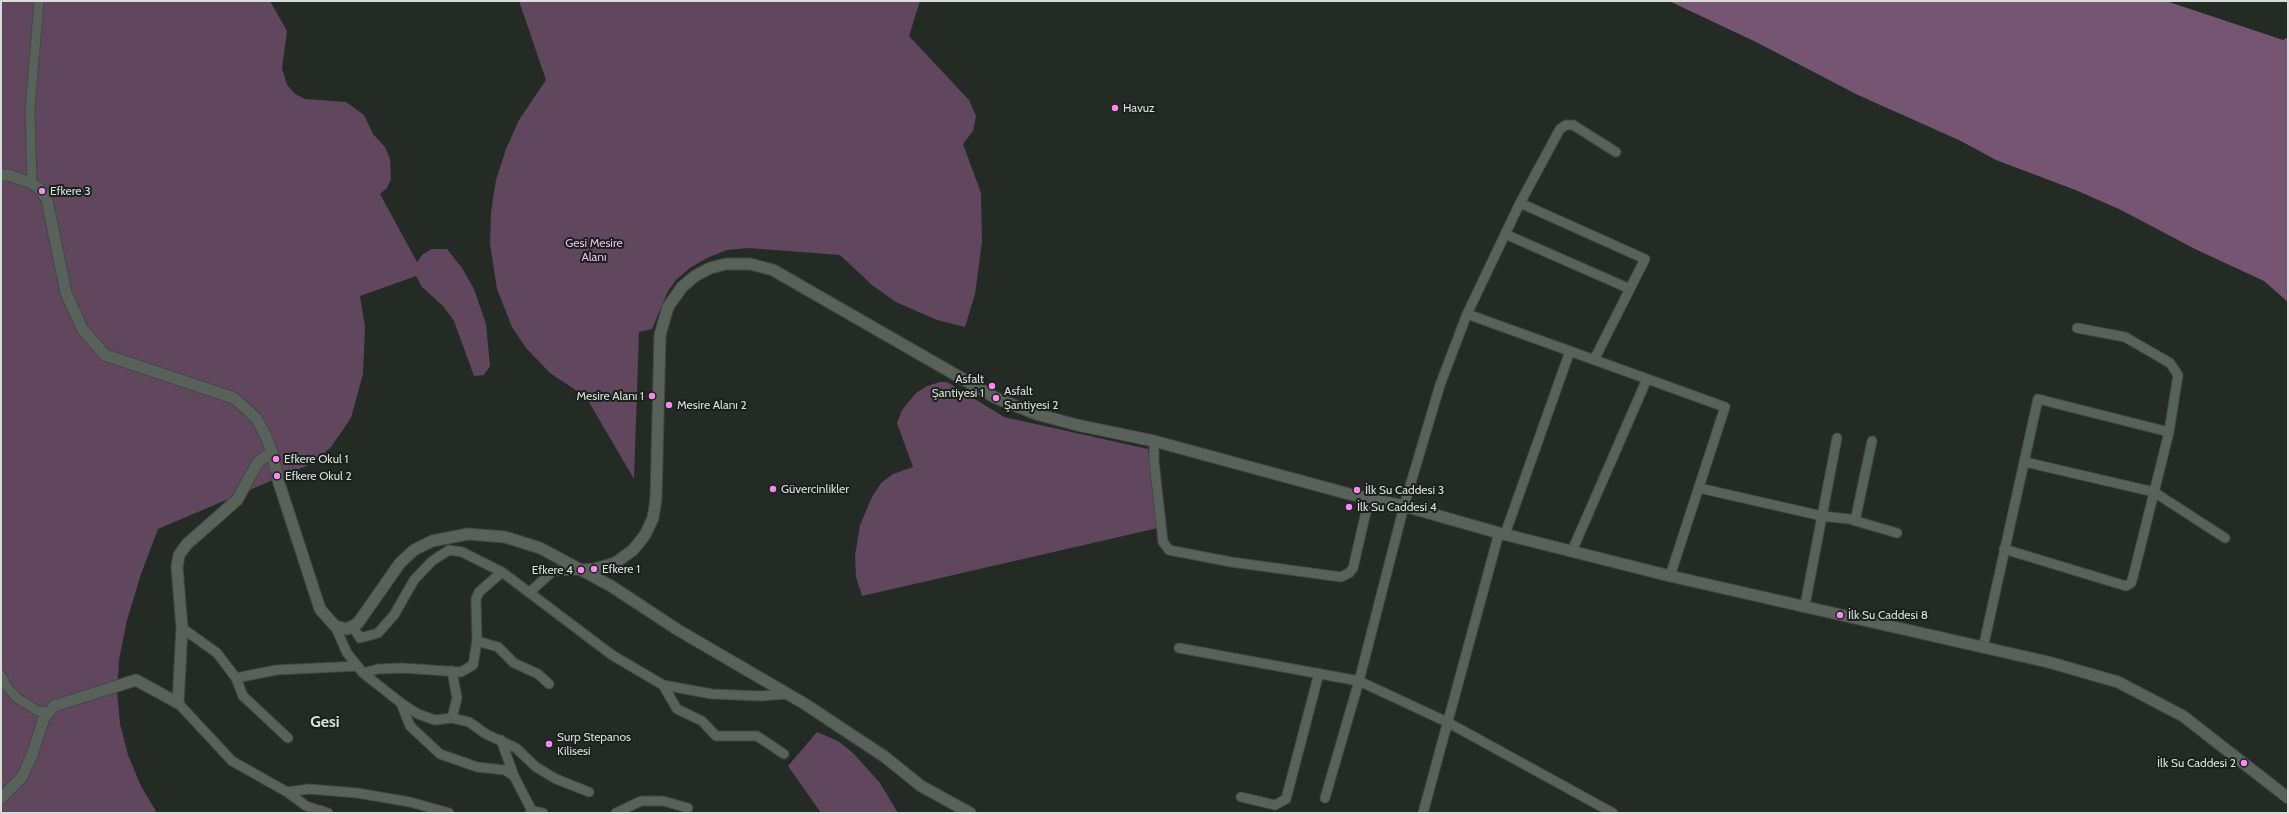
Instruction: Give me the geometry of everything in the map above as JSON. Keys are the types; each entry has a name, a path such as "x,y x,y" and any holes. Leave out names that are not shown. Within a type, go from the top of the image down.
{"street":[{"path":"32,183 30,110 39,1"},
{"path":"1325,798 1359,681 1404,506 1440,385 1467,314 1520,202 1560,129 1566,125 1573,125 1616,152"},
{"path":"1,175 8,175 32,183 42,191 47,200 66,293 83,330 105,355 234,398 256,418 265,434 272,452 279,483 320,609 335,626 347,653 361,670 401,703 418,714 435,720 452,718 469,722 486,734 516,748 536,767 562,781 589,792"},
{"path":"1520,202 1645,259 1594,360"},
{"path":"1505,234 1630,289"},
{"path":"531,591 552,571 594,569 615,563 633,550 645,535 653,518 656,499 661,327 668,307 682,287 700,273 726,264 750,264 772,270 996,398 1043,416 1154,441 1369,499 1404,506 1670,576 1805,605 1982,648 2048,662 2118,682 2182,716 2288,798"},
{"path":"1467,314 1725,407 1670,576"},
{"path":"2004,549 2128,585 2133,577 2169,432 2178,375 2170,363 2125,337 2077,328"},
{"path":"1423,813 1447,722 1502,533 1570,351"},
{"path":"1572,551 1647,379"},
{"path":"1982,648 2038,399 2169,432"},
{"path":"1805,605 1837,438"},
{"path":"1154,441 1154,461 1163,542 1169,550 1231,562 1341,577 1349,573 1352,568 1369,499"},
{"path":"1855,521 1872,441"},
{"path":"178,703 182,628 177,567 179,555 187,544 237,500 258,462 272,452"},
{"path":"2025,462 2154,492 2225,538"},
{"path":"1699,488 1822,516 1855,521 1897,533"},
{"path":"335,626 347,628 353,627 362,619 400,563 414,550 432,540 468,534 505,537 540,548 611,586 678,630 787,694 884,757 921,786 970,813"},
{"path":"353,627 360,638 378,633 394,615 414,580 432,561 449,550 462,552 502,572 531,591 612,655 663,685 712,694 760,696 787,694"},
{"path":"236,678 276,670 361,670 402,668 461,672 473,665 477,641 476,599 479,592 502,572"},
{"path":"182,628 217,653 236,678 243,696 288,738"},
{"path":"477,641 498,647 514,663 538,674 549,684"},
{"path":"1179,648 1359,681 1447,722 1613,813"},
{"path":"452,671 456,698 452,718"},
{"path":"1241,797 1275,806 1286,800 1319,673"},
{"path":"1,675 7,687 17,698 38,711 48,712"},
{"path":"1,798 22,776 32,755 44,718 54,706 68,700 136,680 178,703 232,761 288,792 304,810 328,813"},
{"path":"663,685 677,709 702,721 716,736 757,736 784,754"},
{"path":"401,703 410,726 440,754 477,767 505,770 514,776"},
{"path":"501,740 514,776 531,812 543,813"},
{"path":"288,792 309,789 357,793 410,802 449,813"},
{"path":"616,813 641,801 663,801 688,808"}],"green space":[{"path":"1,1 270,1 287,31 282,68 287,85 295,94 305,99 346,102 364,115 373,134 385,147 390,159 391,179 387,188 380,194 417,262 423,254 432,249 447,249 462,268 474,289 486,324 490,366 484,375 474,376 454,321 443,306 422,287 416,276 360,296 365,327 363,374 351,418 331,447 313,463 158,529 141,574 127,620 119,660 117,692 120,724 128,755 141,786 157,813 1,813"},
{"name":"Gesi Mesire Alanı","path":"519,1 920,1 909,36 969,100 976,116 973,131 963,144 981,193 982,242 975,294 965,327 937,320 896,302 872,285 840,255 748,248 727,250 707,258 690,268 676,280 668,291 652,329 639,332 634,479 586,397 550,373 526,348 512,327 497,289 490,244 491,212 496,180 506,149 519,120 546,80"},
{"path":"940,382 947,382 1004,417 1148,449 1158,528 862,596 856,577 855,556 860,525 872,497 881,483 893,474 913,467 897,423 902,410 916,393 927,386"},
{"path":"817,732 838,741 853,753 880,783 898,813 821,813 788,766"}],"shaded area":[{"path":"1669,1 2166,1 2283,40 2288,37 2288,302 2264,281 2195,249 2121,210 2078,191 1996,160 1961,141 1858,95 1756,42"}],"place":[{"name":"Havuz","path":"1115,108"},
{"name":"Efkere 3","path":"42,191"},
{"name":"Asfalt Şantiyesi 1","path":"992,386"},
{"name":"Mesire Alanı 1","path":"652,396"},
{"name":"Asfalt Şantiyesi 2","path":"996,398"},
{"name":"Mesire Alanı 2","path":"669,405"},
{"name":"Efkere Okul 1","path":"276,459"},
{"name":"Efkere Okul 2","path":"277,476"},
{"name":"Güvercinlikler","path":"773,489"},
{"name":"İlk Su Caddesi 3","path":"1357,490"},
{"name":"İlk Su Caddesi 4","path":"1349,507"},
{"name":"Efkere 1","path":"594,569"},
{"name":"Efkere 4","path":"581,570"},
{"name":"İlk Su Caddesi 8","path":"1840,615"},
{"name":"Surp Stepanos Kilisesi","path":"549,744"},
{"name":"İlk Su Caddesi 2","path":"2244,763"}],"district":[{"name":"Gesi","path":"325,722"}]}
